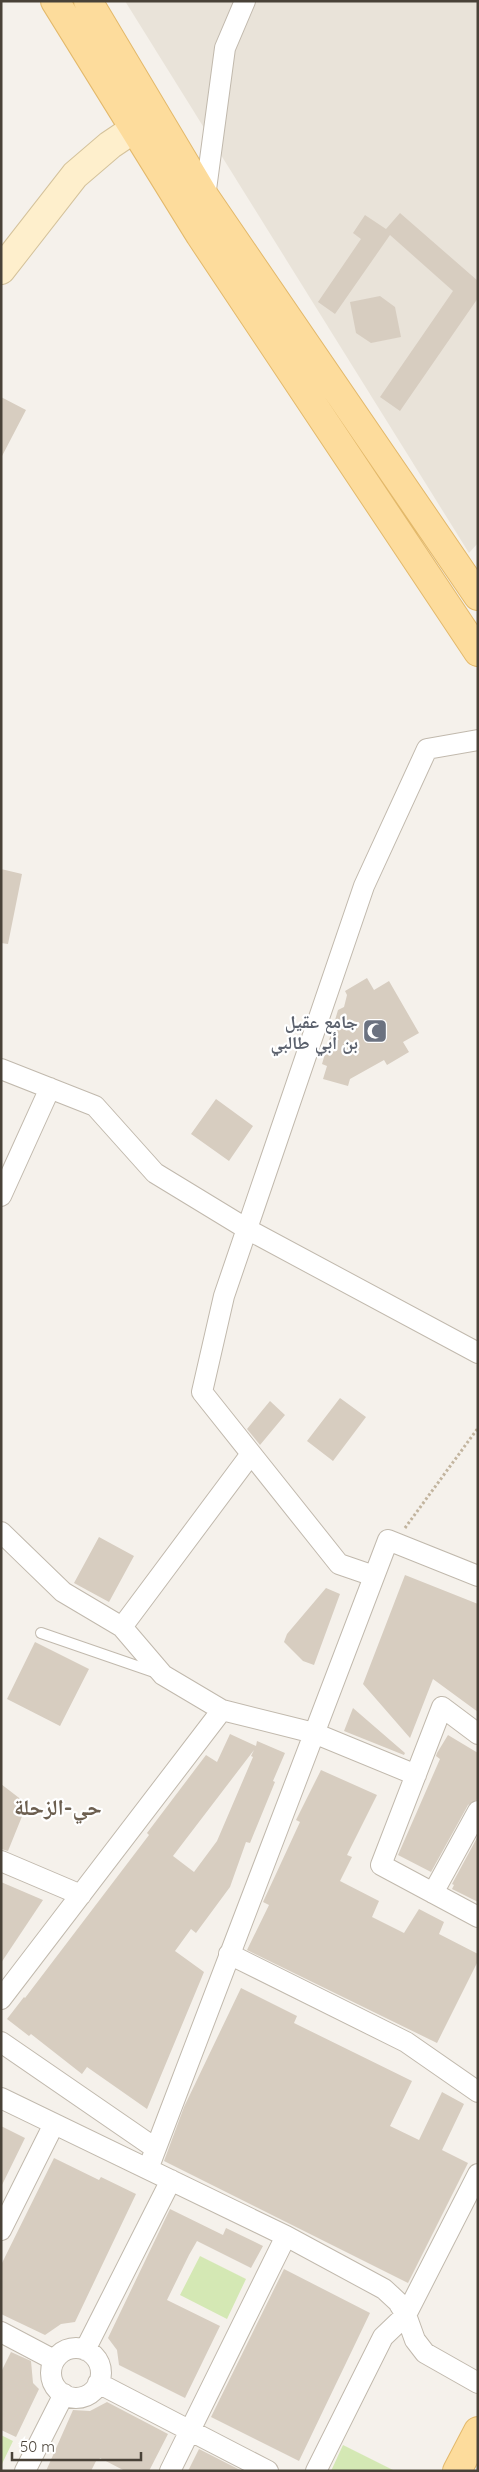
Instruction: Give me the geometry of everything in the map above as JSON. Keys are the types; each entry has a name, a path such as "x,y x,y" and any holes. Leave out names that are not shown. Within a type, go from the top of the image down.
{"main road":[{"path":"55,1 145,122 205,197 474,581"},
{"path":"88,1 200,235 478,652"},
{"path":"457,2471 478,2431"}],"street":[{"path":"205,197 225,48 245,1"},
{"path":"1,270 75,175 110,145 145,122"},
{"path":"374,1576 339,1564 202,1392 224,1296 364,886 427,749 478,740"},
{"path":"1,1068 95,1106 155,1173 247,1229 478,1353"},
{"path":"1,1196 50,1088"},
{"path":"122,1627 251,1454"},
{"path":"1,1532 63,1592 122,1627 163,1675 222,1710 314,1733 416,1775"},
{"path":"148,2169 388,1540 478,1576"},
{"path":"478,1734 442,1707 381,1865 478,1917"},
{"path":"1,1999 222,1710"},
{"path":"433,1893 478,1811"},
{"path":"1,1861 80,1895"},
{"path":"230,1954 406,2042 478,2092"},
{"path":"1,2042 156,2148"},
{"path":"1,2098 286,2236 384,2289 398,2302 406,2315 415,2340 425,2353 478,2383"},
{"path":"1,2230 54,2124"},
{"path":"316,2471 383,2337 406,2315 478,2174"},
{"path":"85,2350 170,2180"},
{"path":"170,2471 286,2236"},
{"path":"1,2332 54,2360"},
{"path":"68,2349 85,2350 92,2354 100,2367 98,2383 92,2391 84,2396 74,2398 56,2388 52,2379 51,2369 54,2360 68,2349"},
{"path":"98,2383 268,2471"},
{"path":"25,2471 64,2394"}],"lane":[{"path":"41,1632 163,1675"}],"path":[{"path":"388,1540 408,1526 478,1428"}],"shaded area":[{"path":"125,1 478,1 478,543 469,553"}],"green space":[{"path":"200,2256 246,2279 227,2319 180,2295"},
{"path":"1,2435 13,2441 1,2466"},
{"path":"343,2445 395,2471 331,2471"}],"building":[{"path":"400,213 478,281 478,298 400,411 380,397 453,291 390,235 335,314 318,302 361,239 353,233 365,215 386,229"},
{"path":"380,296 395,307 401,337 371,343 356,333 350,302"},
{"path":"1,397 26,410 1,458"},
{"path":"1,869 22,874 8,944 1,943"},
{"name":"جامع عقيل بن أبي طالبي","path":"367,978 374,990 389,981 419,1033 403,1042 409,1052 387,1065 384,1060 350,1079 348,1086 323,1079 327,1066 322,1064 338,1010 344,1007 347,995 345,991"},
{"path":"216,1099 253,1126 229,1161 191,1134"},
{"path":"340,1398 366,1417 333,1461 307,1441"},
{"path":"270,1401 285,1415 260,1445 247,1429"},
{"path":"99,1537 134,1556 109,1602 74,1583"},
{"path":"405,1575 478,1604 478,1712 433,1679 410,1738 363,1684"},
{"path":"326,1588 340,1594 314,1665 303,1661 284,1642 287,1634"},
{"path":"35,1642 89,1669 60,1726 7,1699"},
{"path":"353,1708 405,1753 404,1755 344,1731"},
{"path":"230,1734 256,1746 257,1741 285,1753 250,1843 246,1842 230,1887 196,1933 191,1929 175,1951 204,1972 147,2109 87,2067 82,2074 31,2034 29,2036 7,2019 149,1835 147,1833 206,1755 217,1762","holes":["254,1750 251,1756 253,1757 217,1841 194,1872 173,1856"]},
{"path":"448,1735 478,1753 478,1799 468,1805 431,1872 398,1855 440,1759 436,1756 437,1753"},
{"path":"321,1770 377,1795 347,1855 352,1857 340,1881 379,1901 372,1917 404,1933 419,1909 444,1922 439,1934 478,1954 478,1961 437,2043 247,1950 269,1905 263,1902 300,1822 296,1820"},
{"path":"1,1784 27,1804 8,1851 1,1849"},
{"path":"478,1836 478,1902 452,1889 454,1885 452,1884"},
{"path":"1,1882 43,1900 1,1963"},
{"path":"241,1988 297,2016 294,2023 412,2081 390,2126 419,2140 442,2092 464,2104 442,2150 468,2163 408,2283 164,2161 184,2107"},
{"path":"1,2126 25,2138 1,2187"},
{"path":"54,2158 99,2180 101,2177 136,2194 75,2322 61,2324 45,2335 1,2314 1,2265"},
{"path":"170,2209 223,2235 226,2228 263,2246 251,2268 197,2241 189,2255 167,2300 220,2326 185,2398 119,2365 117,2350 108,2338"},
{"path":"284,2269 370,2313 299,2461 211,2417"},
{"path":"11,2352 31,2361 33,2383 39,2389 16,2437 1,2430 1,2372"},
{"path":"107,2402 168,2434 149,2471 125,2471 100,2458 99,2460 97,2459 91,2471 46,2471 73,2410 90,2411"},
{"path":"199,2449 242,2471 188,2471"}],"place":[{"name":"جامع عقيل بن أبي طالبي","path":"375,1031"}],"district":[{"name":"حي-الزحلة","path":"58,1807"}]}
